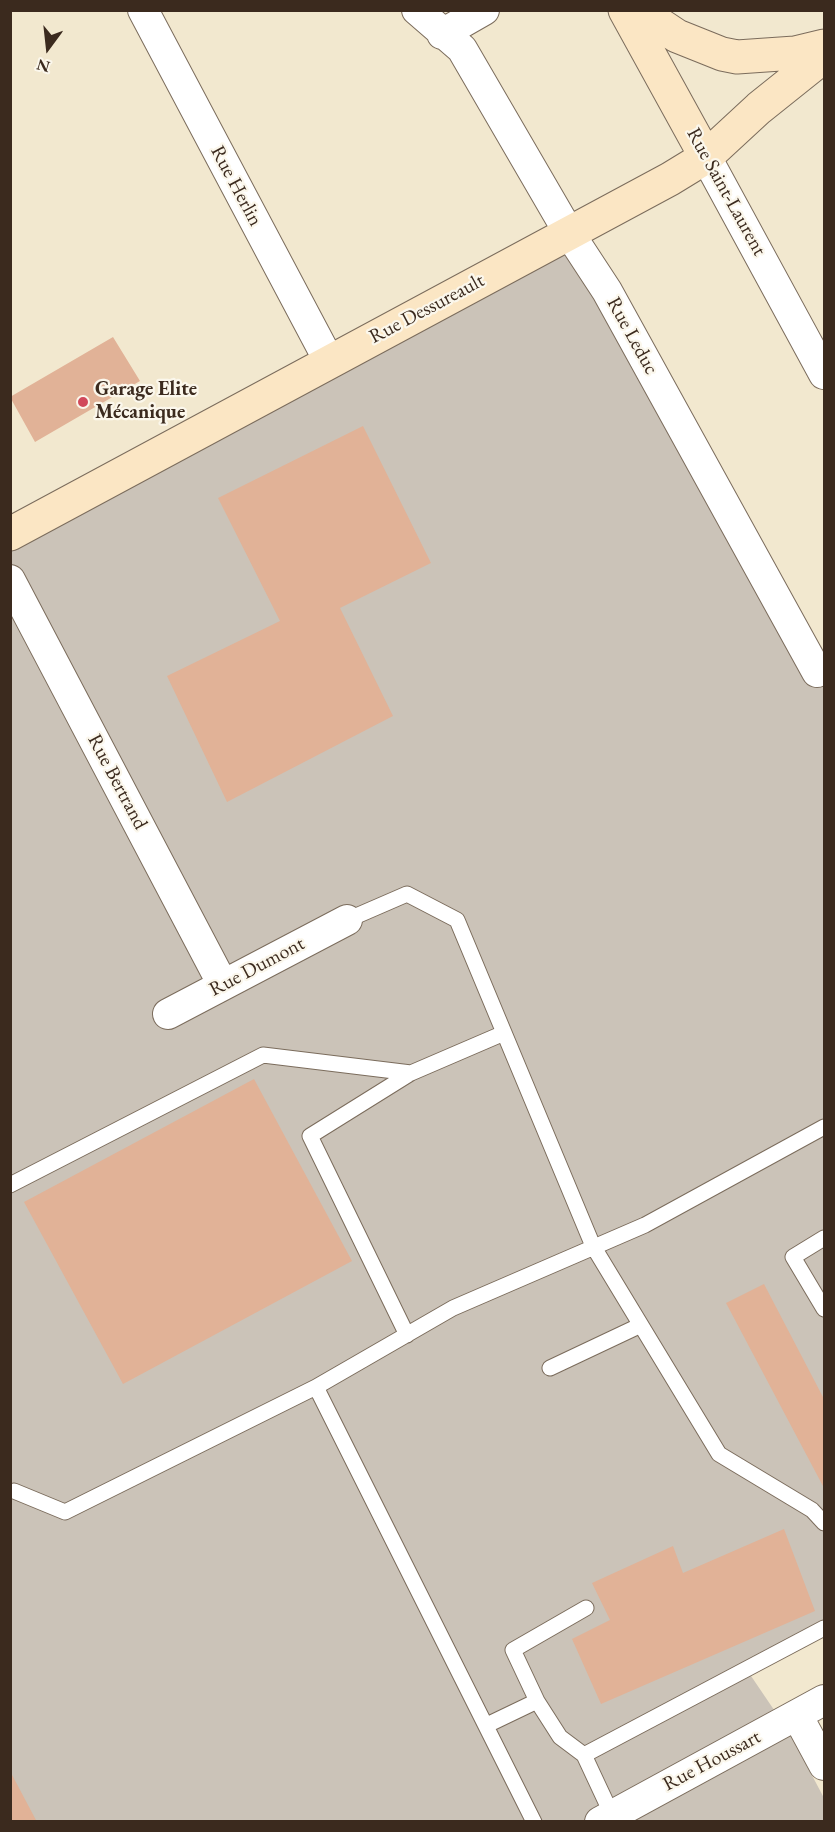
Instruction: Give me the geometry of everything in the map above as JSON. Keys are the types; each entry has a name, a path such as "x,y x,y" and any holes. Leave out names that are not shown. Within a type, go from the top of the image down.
{"street":[{"name":"Rue Herlin","path":"143,10 330,361"},
{"name":"Rue Leduc","path":"417,10 462,49 569,232 607,291 817,672 825,668"},
{"path":"442,34 484,10"},
{"name":"Rue Saint-Laurent","path":"625,10 706,157 813,324 825,374"},
{"path":"638,10 677,36 737,57 795,53 825,46"},
{"name":"Rue Dessureault","path":"10,534 706,157 759,108 825,56"},
{"name":"Rue Bertrand","path":"10,580 223,985"},
{"name":"Rue Dumont","path":"168,1014 347,920"},
{"name":"Rue Houssart","path":"606,1818 825,1700"},
{"path":"797,1715 825,1765"}],"lane":[{"path":"347,920 407,894 457,920 593,1246 719,1454 812,1510 825,1523"},
{"path":"407,1335 309,1136 411,1073 504,1033"},
{"path":"10,1185 263,1055 411,1073"},
{"path":"14,1491 65,1512 316,1387 453,1308 645,1225 825,1127"},
{"path":"825,1238 793,1257 825,1309"},
{"path":"550,1368 641,1325"},
{"path":"316,1387 534,1821"},
{"path":"586,1608 513,1650 537,1701 560,1737 584,1755 606,1818"},
{"path":"584,1755 825,1628"},
{"path":"487,1725 537,1701"}],"shaded area":[{"path":"561,224 824,679 824,1631 749,1673 789,1732 824,1798 824,1821 11,1822 11,524"}],"building":[{"path":"113,337 140,381 35,442 10,397"},
{"path":"363,426 431,563 340,608 393,716 227,802 167,676 280,621 218,498"},
{"path":"254,1079 352,1261 123,1384 24,1202"},
{"path":"764,1284 824,1399 824,1488 726,1303"},
{"path":"784,1529 815,1611 601,1704 572,1639 610,1620 592,1583 673,1546 683,1573"},
{"path":"10,1771 37,1822 10,1822"}],"place":[{"name":"Garage Elite Mécanique","path":"83,402"}]}
